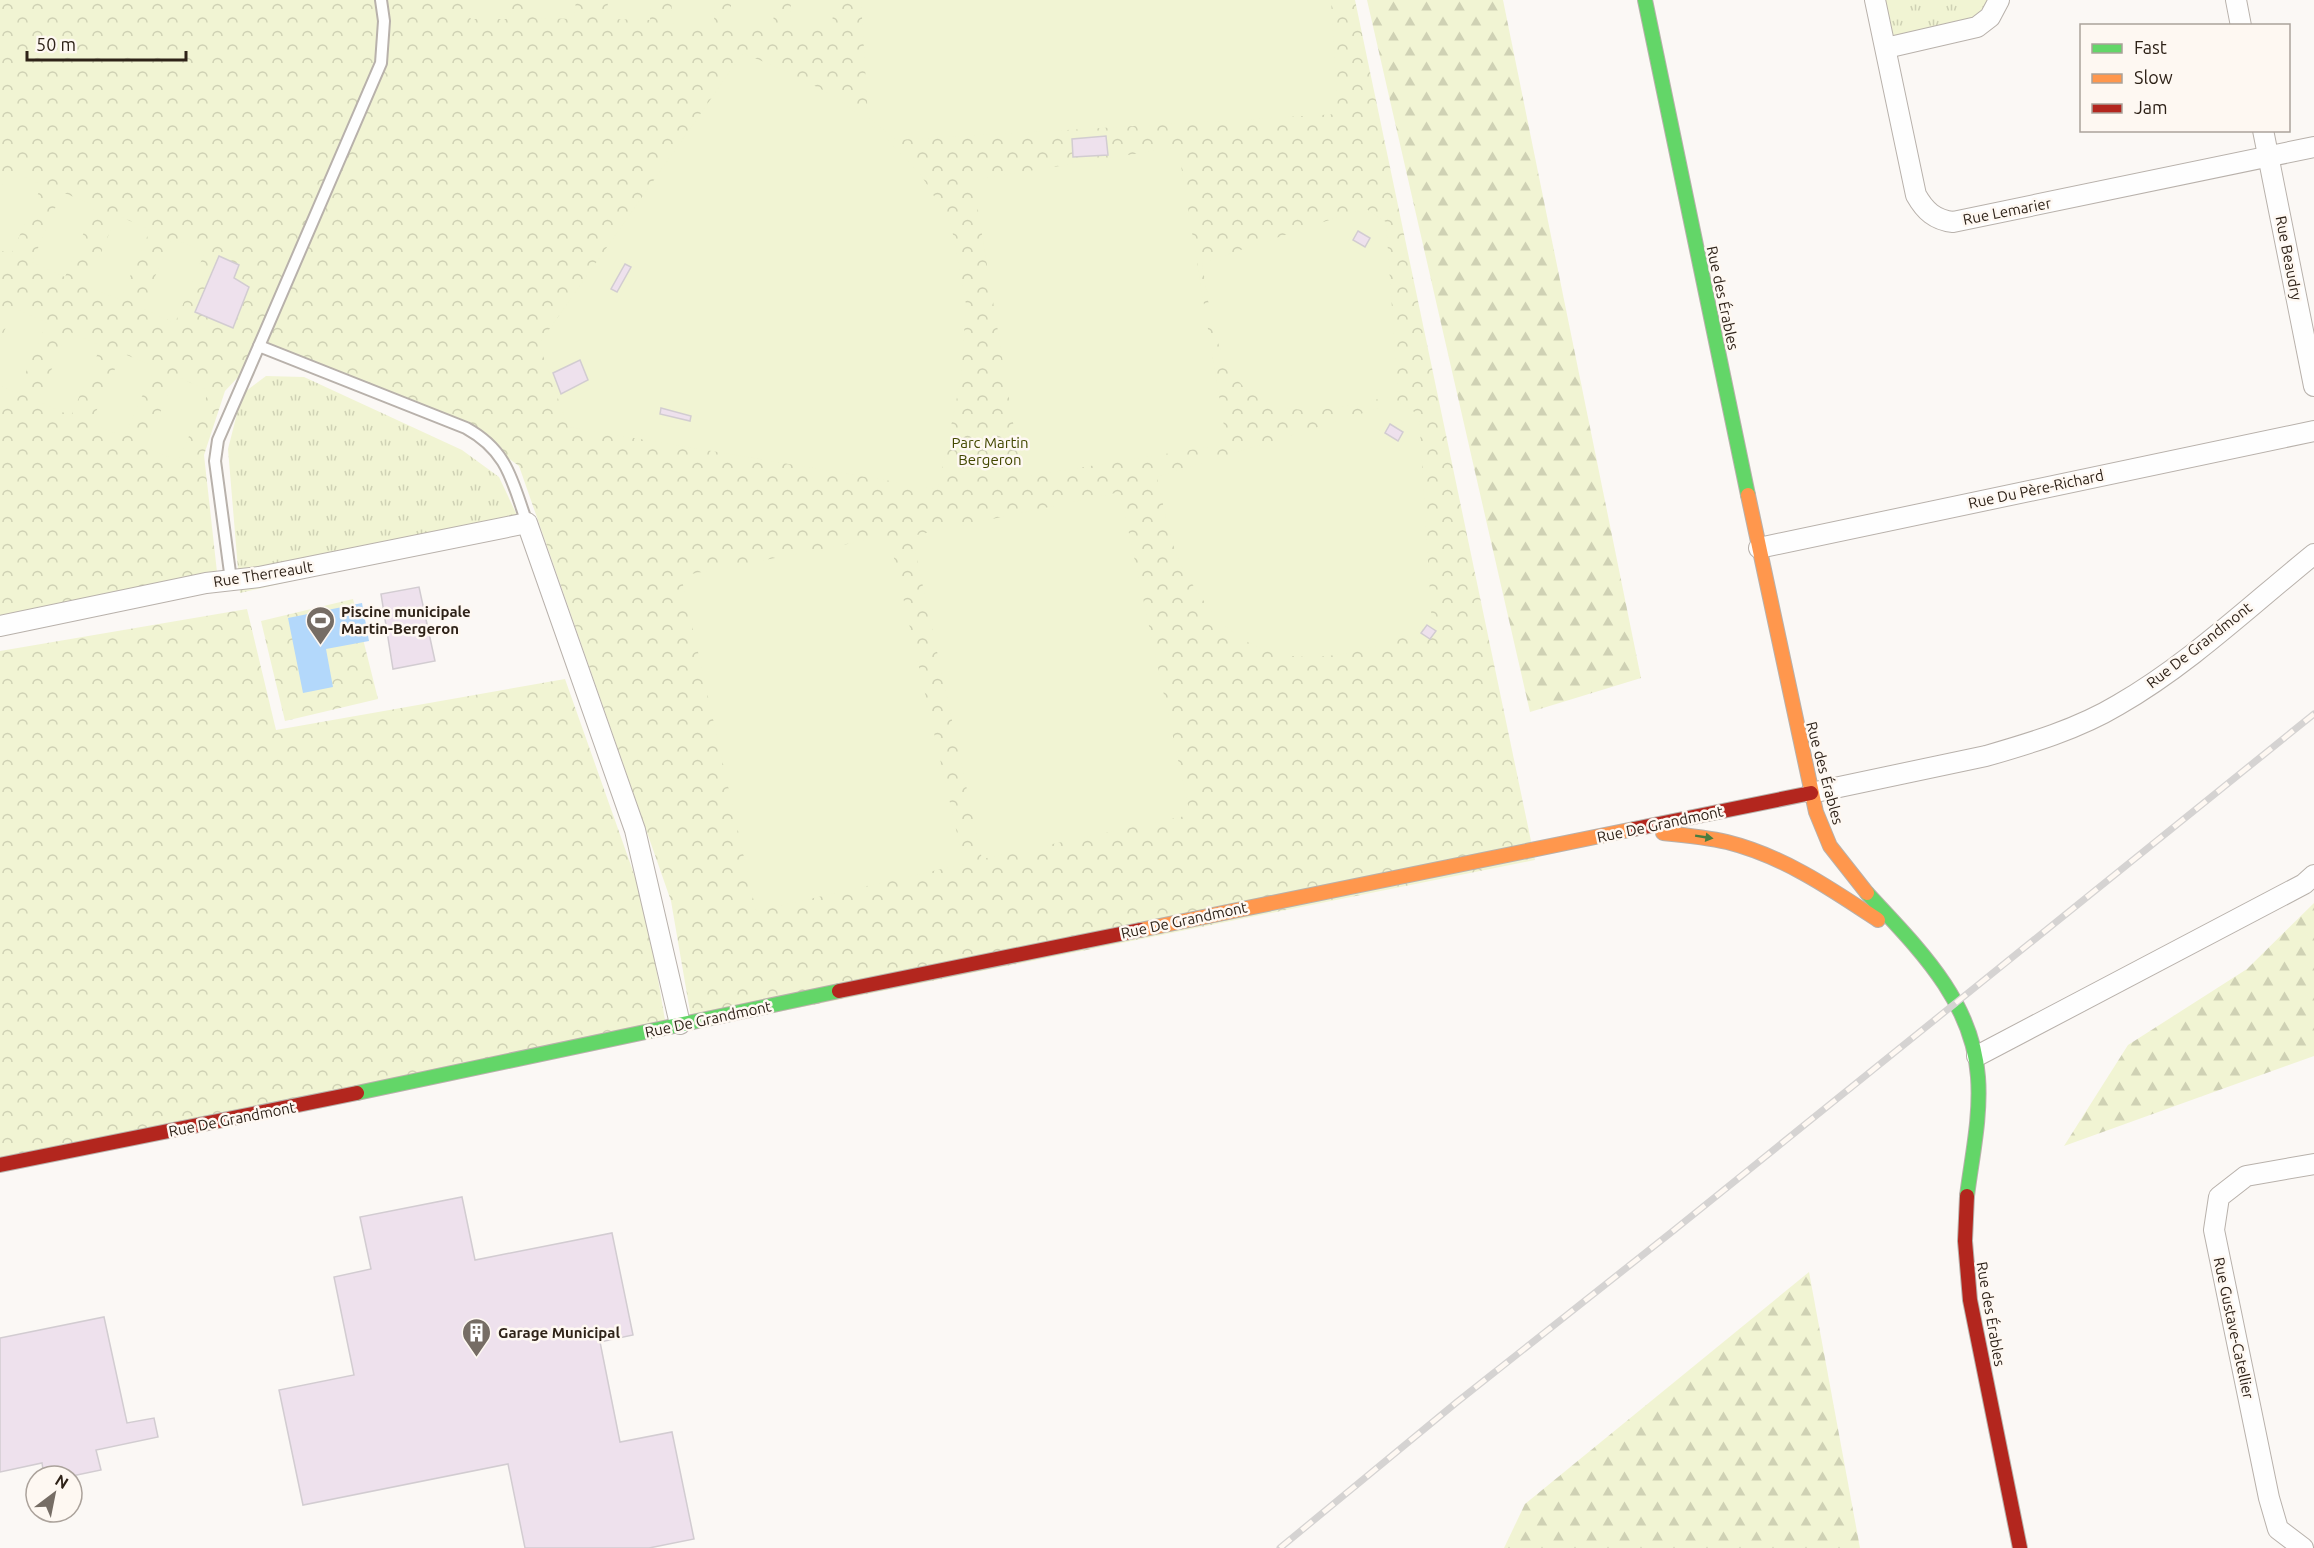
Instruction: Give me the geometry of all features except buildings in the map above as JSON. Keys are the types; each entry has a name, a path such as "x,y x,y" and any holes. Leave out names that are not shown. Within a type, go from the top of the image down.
{"street":[{"name":"Rue des Érables","path":"1645,0 1811,793 1823,831 1835,853 1863,888 1918,947 1948,986 1964,1018 1977,1056 1980,1085 1965,1217 1966,1268 1970,1300 2020,1548"},
{"name":"Rue Lemarier","path":"1875,0 1916,195 1927,212 1944,221 1953,222 2314,147"},
{"path":"1886,48 1977,27 1990,17 2000,0"},
{"path":"2236,0 2241,24"},
{"name":"Rue Beaudry","path":"2263,132 2314,386"},
{"name":"Rue Du Père-Richard","path":"1758,548 2314,430"},
{"path":"527,523 635,830 680,1024"},
{"name":"Rue Therreault","path":"0,626 206,583 259,577 527,523"},
{"name":"Rue De Grandmont","path":"0,1165 282,1109 680,1024 1986,756 2086,722 2117,706 2184,661 2314,554"},
{"path":"1625,831 1695,835 1764,853 1804,872 1918,947"},
{"path":"1977,1056 2304,884 2314,875"},
{"name":"Rue Gustave-Catellier","path":"2303,1548 2278,1529 2272,1508 2214,1230 2219,1197 2246,1176 2314,1164"}],"lane":[{"path":"231,580 215,461 218,440 381,63 384,21 381,0"},
{"path":"259,346 455,424 483,438 497,451 507,468 527,523"}],"green space":[{"name":"Parc Martin Bergeron","path":"0,0 1355,0 1535,860 693,1029 671,901 519,466 478,436 263,351 225,391 204,455 219,590 0,626"},
{"path":"468,0 512,0 510,19 471,19 468,15"},
{"path":"532,0 576,0 574,19 535,18 532,14"},
{"path":"608,0 651,0 650,20 610,19 607,16"},
{"path":"672,0 715,0 714,24 674,24 671,20"},
{"path":"731,0 775,0 773,25 733,25"},
{"path":"791,0 834,0 832,26 793,26 790,22"},
{"path":"861,0 1331,0 1338,114 896,140 868,117"},
{"path":"1367,0 1503,0 1641,678 1530,712"},
{"path":"1877,0 1996,0 1984,30 1887,50"},
{"path":"743,53 792,74 836,97 881,133 921,175 951,224 966,304 961,378 938,489 568,427 539,344"},
{"path":"1178,147 1227,444 1022,477 973,180"},
{"path":"9,170 42,185 11,255 0,250 0,190"},
{"path":"62,192 95,206 65,277 32,262"},
{"path":"1365,208 1386,222 1398,395 1338,407 1303,410 1275,405 1253,394 1237,379 1216,337 1202,263"},
{"path":"117,215 150,230 120,300 87,286"},
{"path":"172,238 205,252 175,323 141,308"},
{"path":"14,308 47,323 17,393 0,386 0,341"},
{"path":"68,331 101,346 71,416 38,401"},
{"path":"122,353 155,367 124,437 91,423"},
{"path":"176,376 209,391 178,461 145,447"},
{"path":"266,376 304,377 462,450 499,477 523,528 240,593 228,449 242,394"},
{"path":"1399,402 1419,415 1432,626 1369,648 1338,655 1308,657 1278,654 1250,643 1224,625 1201,597 1178,559 1157,477"},
{"path":"1120,492 1190,815 982,859 912,536"},
{"path":"889,536 964,864 756,911 681,576"},
{"path":"353,599 378,699 285,721 261,621"},
{"path":"247,609 276,730 565,679 646,908 667,1032 0,1162 0,651"},
{"path":"2314,903 2314,1056 2064,1146 2128,1045 2247,969"},
{"path":"1809,1272 1860,1548 1504,1548 1525,1504"}],"water":[{"name":"Piscine municipale Martin-Bergeron","path":"362,603 369,641 326,649 333,687 303,693 288,618"}],"railway":[{"path":"1280,1548 1457,1402 1673,1231 2314,714"}],"traffic: fast":[{"path":"1645,0 1748,495"},
{"path":"1867,893 1939,976 1954,999 1974,1049 1979,1092 1967,1196"},
{"path":"357,1093 839,991"}],"traffic: slow":[{"path":"1748,495 1816,812 1830,846 1867,893"},
{"path":"1140,930 1634,829"},
{"path":"1663,833 1719,840 1748,848 1787,864 1878,920"}],"traffic: jam":[{"path":"1634,829 1811,793"},
{"path":"839,991 1140,930"},
{"path":"0,1165 357,1093"},
{"path":"1967,1196 1965,1241 1970,1300 2020,1548"}],"place":[{"name":"Piscine municipale Martin-Bergeron","path":"320,646"},
{"name":"Garage Municipal","path":"477,1358"}]}
